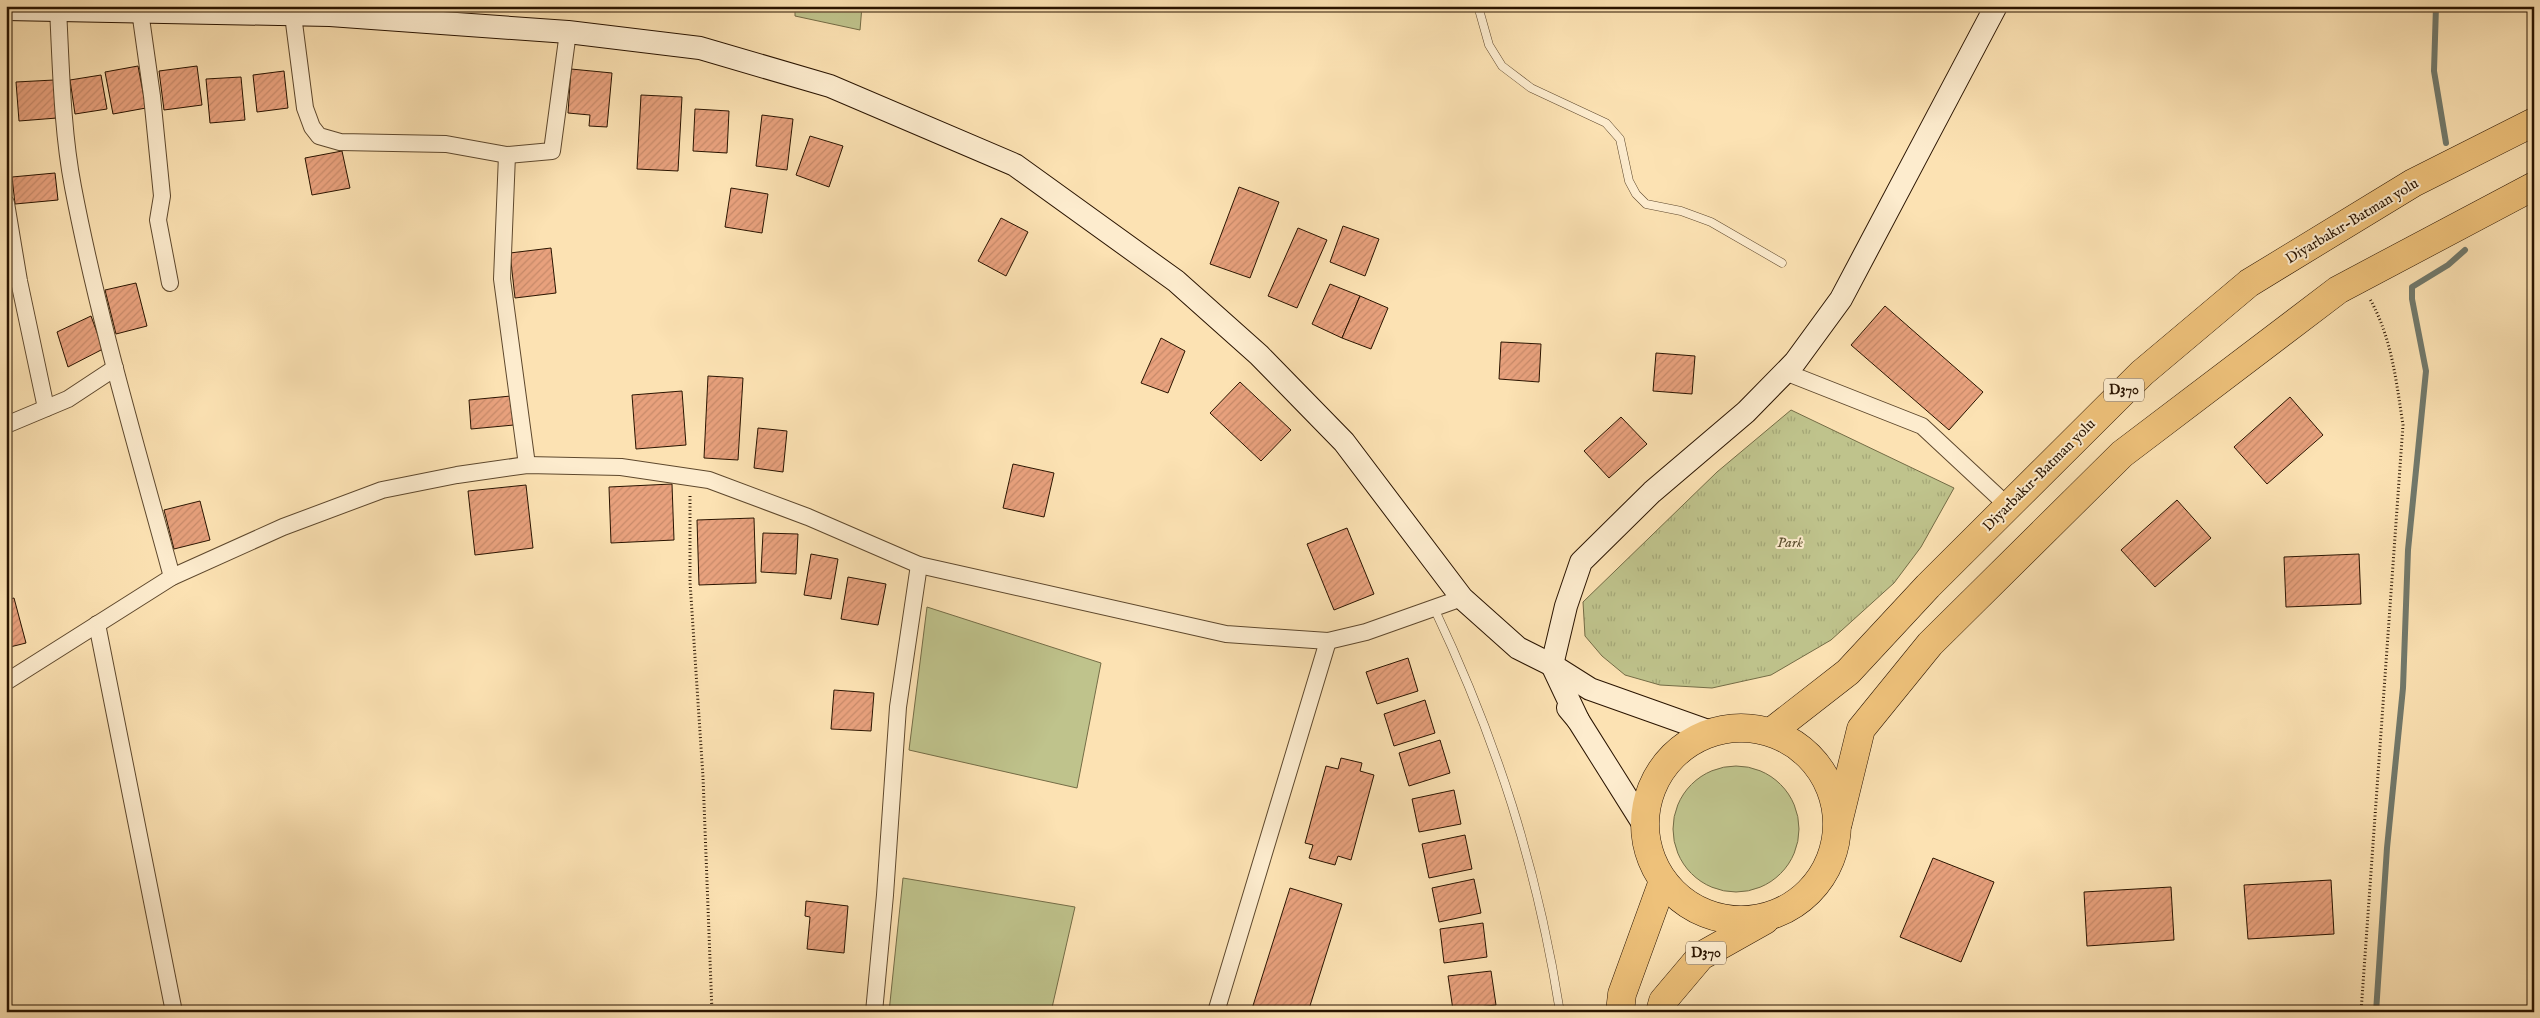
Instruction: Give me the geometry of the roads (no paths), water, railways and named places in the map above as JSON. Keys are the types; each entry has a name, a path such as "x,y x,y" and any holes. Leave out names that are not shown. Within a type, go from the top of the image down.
{"highway":[{"name":"Diyarbakır-Batman yolu","path":"1771,732 1848,672 1928,586 2142,373 2249,283 2413,183 2534,122"},
{"path":"1838,823 1833,793 1819,766 1798,745 1771,732 1740,727 1711,732 1684,746 1662,768 1649,795 1644,825 1649,855 1663,881 1685,903 1712,916 1742,921 1772,916 1799,902 1820,880 1834,853 1838,823 1862,728 1930,644 2122,454 2330,296 2358,279 2534,186"},
{"path":"1620,1012 1622,994 1663,881"},
{"name":"D370","path":"1660,1012 1662,1001 1701,956 1772,916"}],"main road":[{"path":"1644,825 1578,720 1552,665 1566,606 1581,562 1652,492 1746,412 1786,372 1841,299 1996,6"},
{"path":"6,9 46,8 293,15 331,11 568,32 700,48 830,86 1015,165 1176,282 1259,355 1344,442 1462,598 1518,648 1578,720"},
{"path":"1518,648 1552,665 1590,689 1711,732"}],"street":[{"path":"46,8 62,83 72,185 115,368 172,577"},
{"path":"140,11 152,96 162,196 158,220 170,283"},
{"path":"293,15 305,108 312,127 320,136 340,142 446,144 507,155 552,151 568,32"},
{"path":"507,155 502,280 527,465"},
{"path":"6,203 19,281 46,408"},
{"path":"6,425 68,399 115,368"},
{"path":"1786,372 1922,426 2008,506"},
{"path":"6,682 172,577 283,527 382,490 457,475 527,465 621,468 709,480 808,517 918,565 1226,634 1328,640 1366,632 1462,598"},
{"path":"874,1012 885,895 898,707 918,565"},
{"path":"97,624 174,1012"},
{"path":"1216,1012 1328,640"}],"lane":[{"path":"1478,6 1488,44 1502,66 1531,88 1611,128 1620,139 1629,181 1636,194 1646,204 1681,211 1712,222 1782,263"},
{"path":"1434,608 1482,716 1516,813 1542,913 1560,1012"}],"waterway":[{"path":"2436,6 2434,71 2446,143"},
{"path":"2376,1012 2387,848 2403,688 2408,550 2426,371 2412,299 2412,287 2448,265 2465,250"}],"park label":[{"name":"Park","path":"1790,542"}]}
